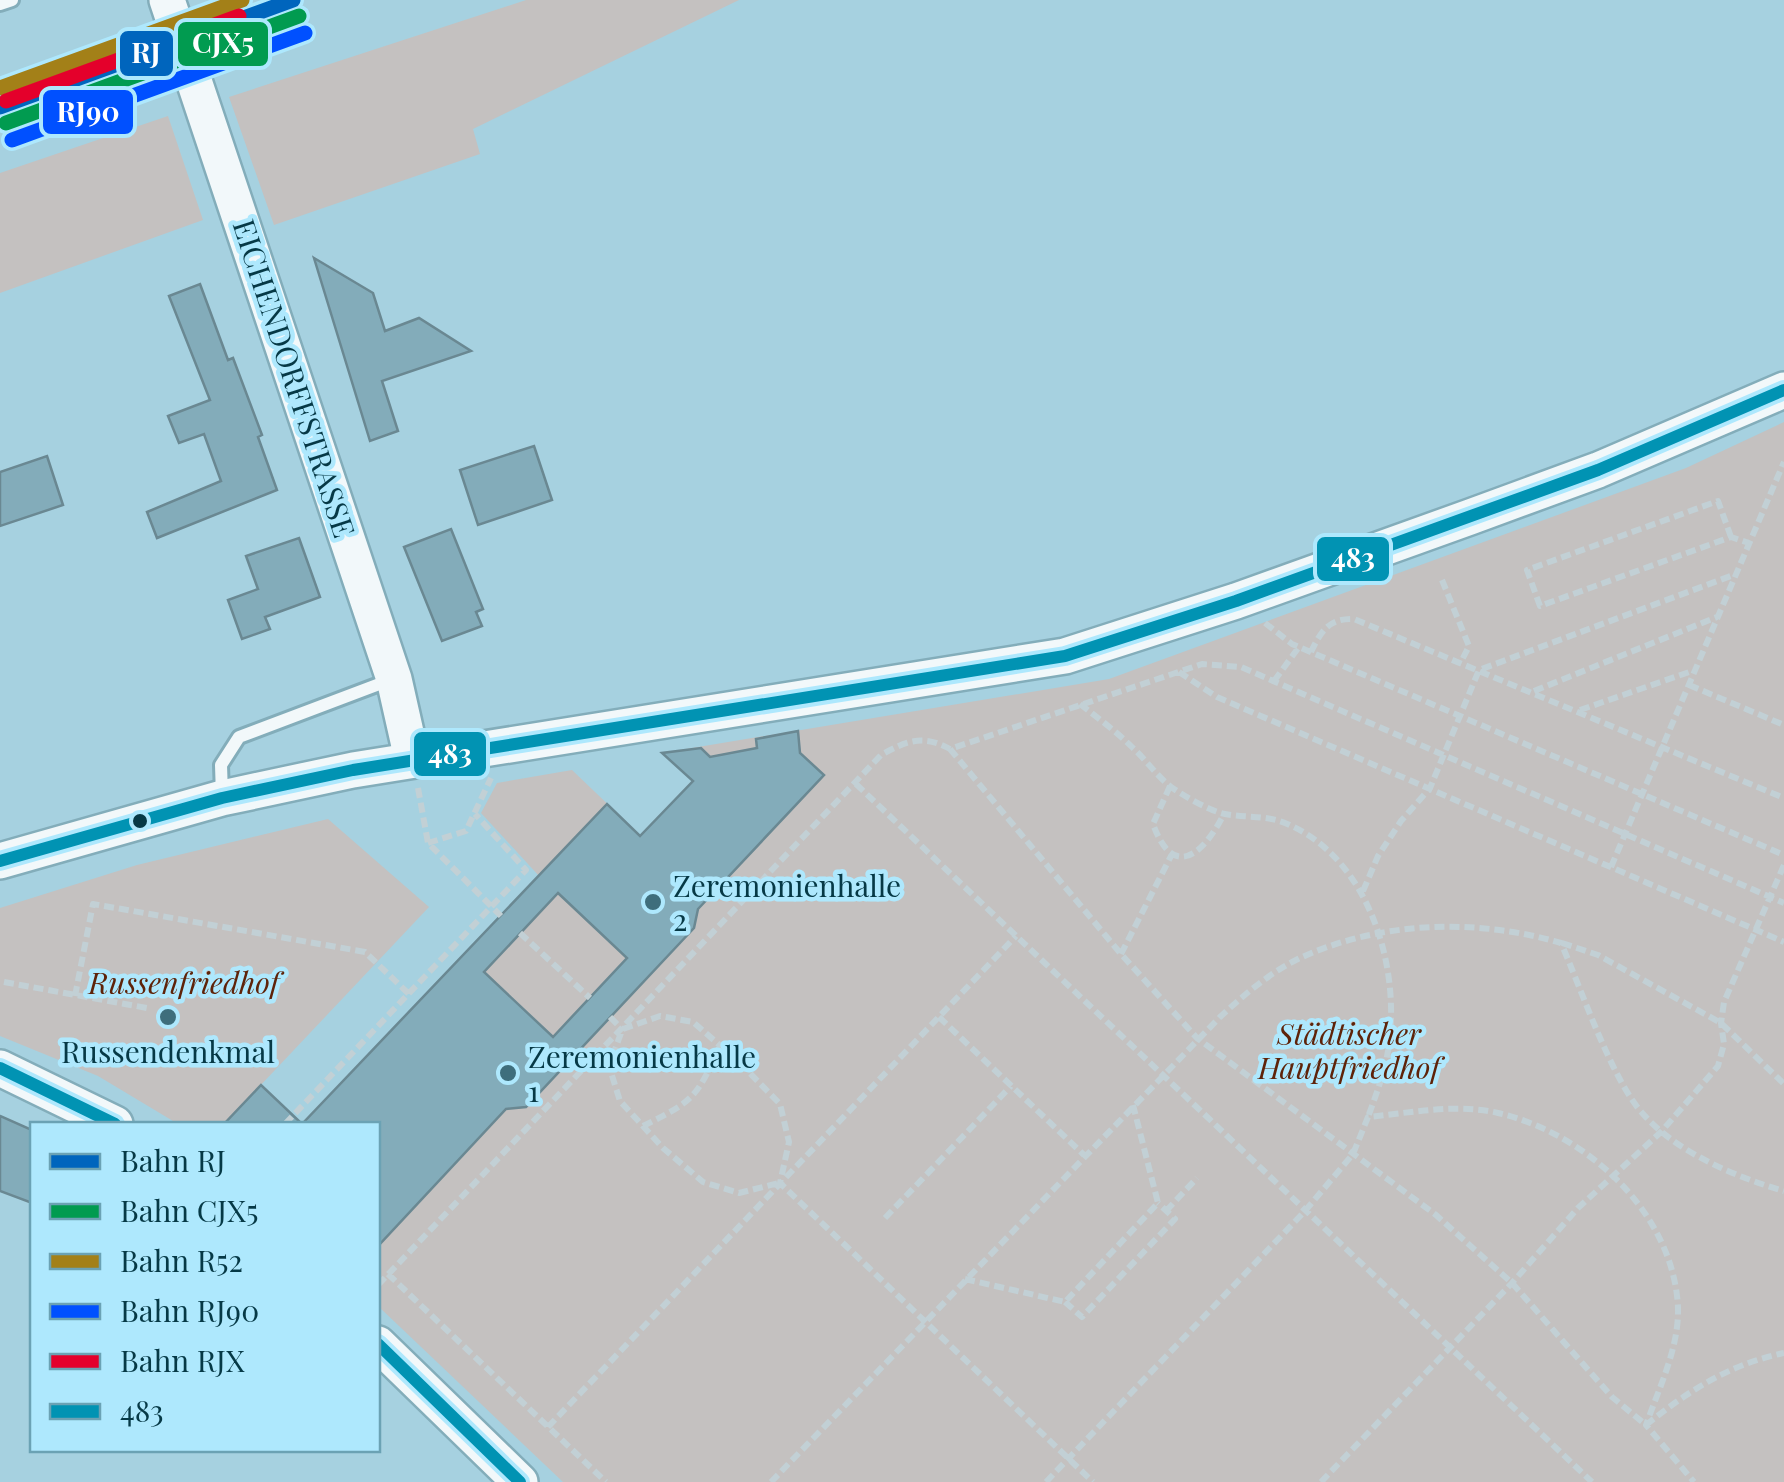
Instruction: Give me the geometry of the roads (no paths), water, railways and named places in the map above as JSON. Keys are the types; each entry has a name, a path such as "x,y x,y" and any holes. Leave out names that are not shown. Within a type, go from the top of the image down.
{"street":[{"name":"EICHENDORFFSTRASSE","path":"167,0 394,678 412,759"},
{"path":"0,862 222,798 412,759 1065,656 1236,601 1598,470 1784,390"},
{"path":"0,1068 112,1122"},
{"path":"380,1346 520,1482"}],"lane":[{"path":"0,4 12,0"},
{"path":"222,798 221,765 239,737 394,678"}],"rail line":[{"name":"R52","path":"0,88 242,0"},
{"name":"RJ","path":"0,107 293,0"},
{"name":"RJX","path":"6,101 239,16"},
{"name":"CJX5","path":"6,123 299,16"},
{"name":"RJ90","path":"12,140 305,33"}],"place":[{"name":"Zeremonienhalle 2","path":"653,902"},
{"name":"Russendenkmal","path":"168,1017"},
{"name":"Zeremonienhalle 1","path":"508,1073"}],"park label":[{"name":"Russenfriedhof","path":"184,982"},
{"name":"Städtischer Hauptfriedhof","path":"1349,1050"}]}
